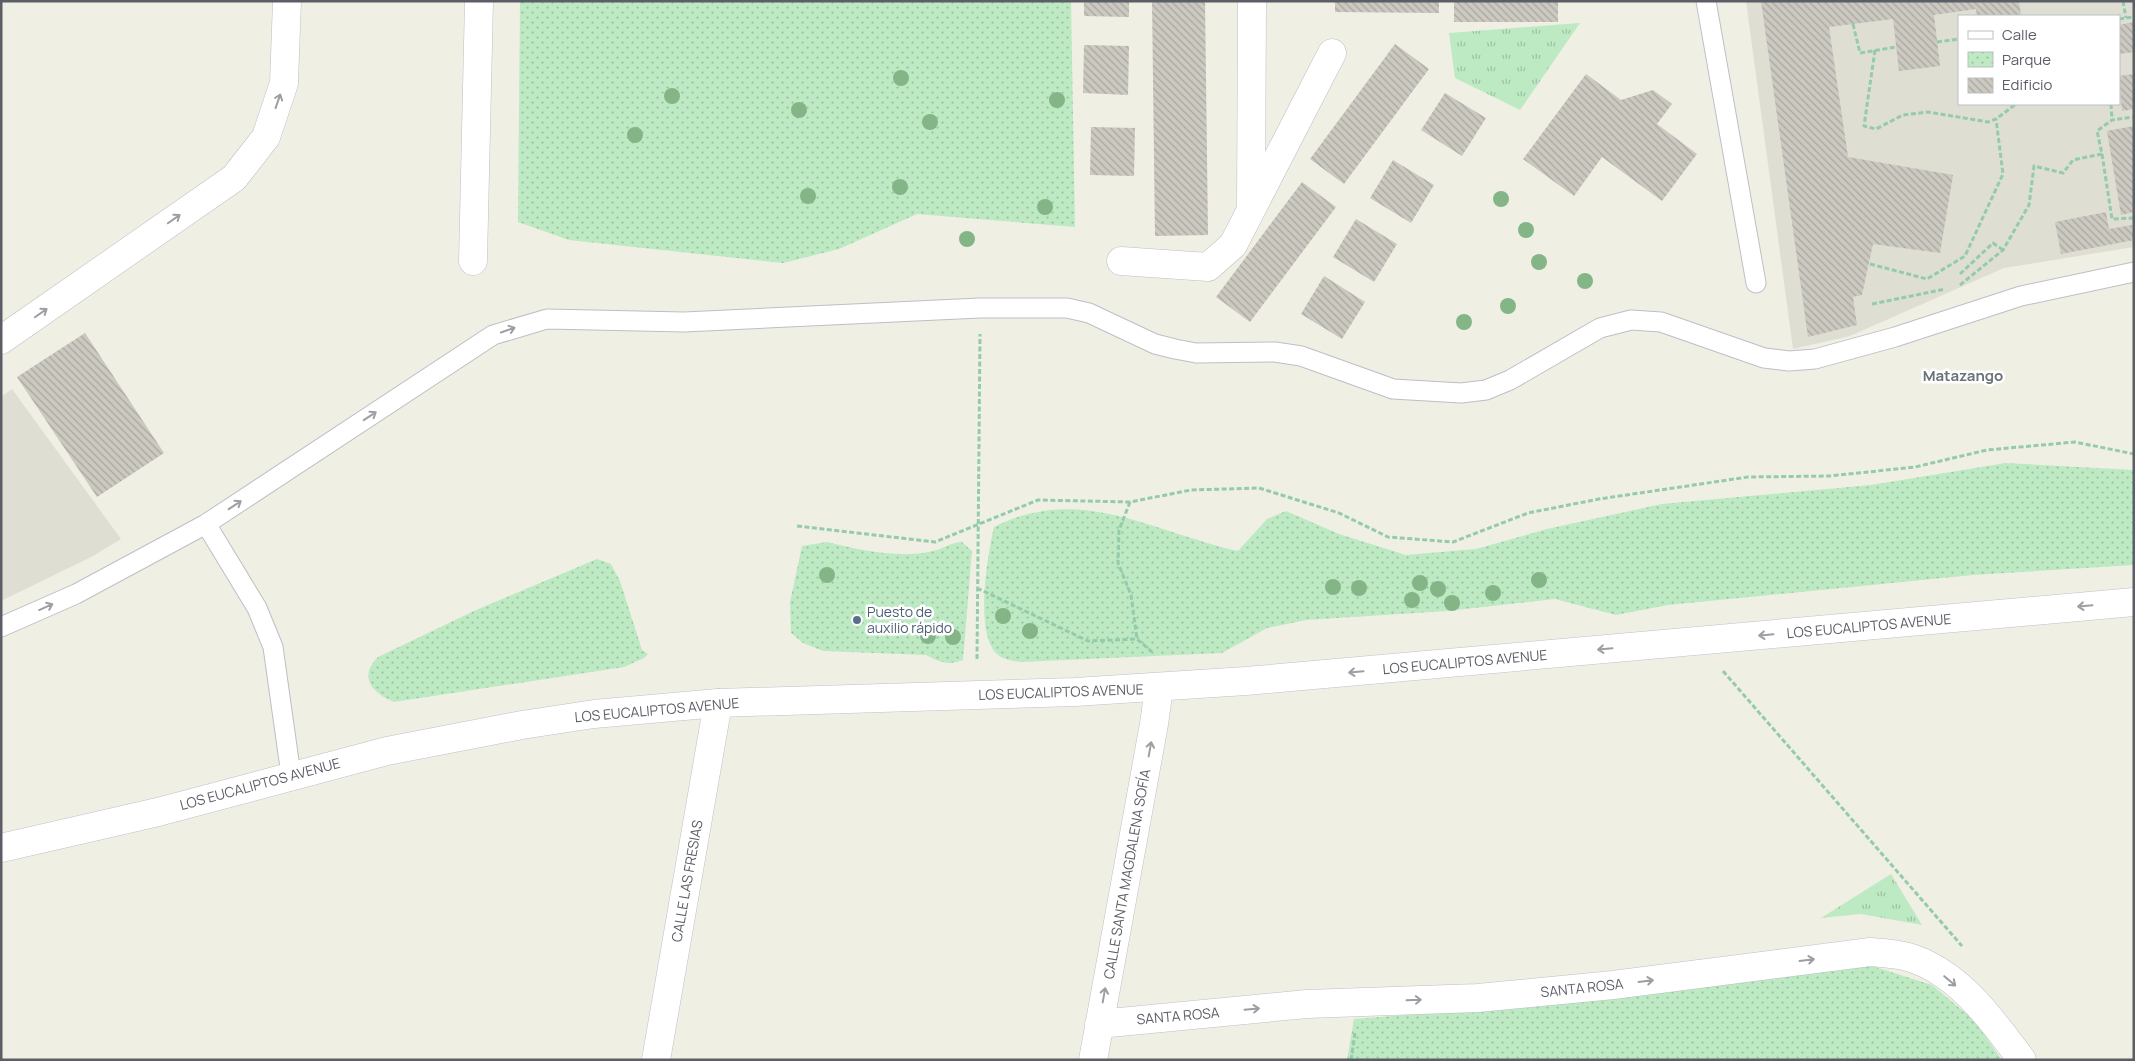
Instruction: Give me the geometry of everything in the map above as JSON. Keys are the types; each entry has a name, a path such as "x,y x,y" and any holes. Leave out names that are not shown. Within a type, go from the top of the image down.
{"street":[{"path":"1,340 234,178 266,137 284,83 288,1"},
{"path":"473,261 479,1"},
{"path":"1251,213 1252,1"},
{"path":"1121,261 1208,267 1234,245 1332,53"},
{"name":"LOS EUCALIPTOS AVENUE","path":"1,848 158,812 387,750 522,724 594,714 718,703 1159,688 2134,602"},
{"name":"CALLE SANTA MAGDALENA SOFÍA","path":"1093,1060 1159,688"},
{"name":"CALLE LAS FRESIAS","path":"656,1060 718,703"},
{"name":"SANTA ROSA","path":"1099,1024 1307,1004 1507,995 1613,985 1870,952 1908,957 1940,972 1981,1006 2022,1060"}],"lane":[{"path":"1706,1 1756,283"},
{"path":"1,627 76,594 206,524 494,335 519,326 548,319 684,322 980,308 1067,308 1107,320 1155,344 1175,350 1196,353 1275,352 1301,356 1393,389 1461,393 1486,390 1510,380 1600,328 1631,320 1661,322 1764,358 1789,361 1815,359 2021,296 2134,272"},
{"path":"206,524 256,608 274,646 291,775"}],"path":[{"path":"2123,1 2126,18"},
{"path":"2120,19 2134,17"},
{"path":"1853,24 1860,53 1896,48"},
{"path":"1937,42 1958,39"},
{"path":"1875,50 1864,126 1876,129 1903,115 1928,112 1988,122 1996,119 2015,105"},
{"path":"2111,105 2112,120"},
{"path":"2134,117 2112,120 2097,131 2112,219 2134,218"},
{"path":"1870,264 1927,279 1965,256 2003,174 1996,119"},
{"path":"1959,286 2003,250 2029,205 2034,166 2063,173 2073,160 2102,154"},
{"path":"1960,274 1993,243 2003,250"},
{"path":"1872,304 1949,288"},
{"path":"977,659 980,308"},
{"path":"798,526 935,542 1038,500 1130,502 1191,490 1259,488 1340,513 1388,537 1453,542 1528,513 1599,499 1748,477 1840,475 1915,467 1987,450 2074,442 2134,454"},
{"path":"1130,502 1119,530 1118,563 1131,596 1137,639 1152,652"},
{"path":"977,588 1088,641 1137,639"},
{"path":"1697,641 1969,954"}],"shaded area":[{"path":"1746,1 2134,1 2134,247 2004,268 1850,336 1793,349"},
{"path":"12,389 121,539 93,556 1,601 1,397"}],"green space":[{"path":"520,1 1071,1 1075,227 917,214 839,249 783,263 569,240 518,222"},
{"path":"1580,23 1520,110 1455,78 1449,33"},
{"path":"2006,463 2134,470 2134,565 1973,575 1668,605 1616,615 1555,599 1447,611 1306,620 1267,628 1222,653 1020,662 1001,657 992,648 984,616 988,556 994,527 1026,515 1056,510 1087,510 1116,515 1238,551 1267,519 1286,511 1339,534 1406,555 1476,549 1547,529 1662,504 1871,485"},
{"path":"827,542 866,550 907,554 933,551 962,542 972,551 963,660 948,663 926,655 823,651 803,643 791,633 790,602 802,546"},
{"path":"597,559 611,564 620,581 642,650 648,654 644,658 624,667 394,702 379,694 370,684 368,678 369,671 378,657 476,610"},
{"path":"1891,874 1922,925 1861,914 1821,918"},
{"path":"1869,965 1932,985 1974,1020 2002,1060 1347,1060 1354,1019 1544,1004"}],"building":[{"path":"1084,1 1129,1 1129,17 1084,16"},
{"path":"1152,1 1205,1 1208,235 1155,236"},
{"path":"1335,1 1439,1 1439,13 1335,12"},
{"path":"1454,1 1558,1 1558,22 1454,22"},
{"path":"1761,1 2019,1 2021,15 1977,15 1976,9 1934,15 1940,66 1899,71 1893,19 1829,27 1848,157 1953,175 1940,253 1873,244 1862,295 1853,297 1857,325 1808,337"},
{"path":"2134,22 2134,52 2120,54 2120,25"},
{"path":"1395,44 1429,69 1344,184 1310,159"},
{"path":"1084,45 1129,46 1128,95 1083,93"},
{"path":"1586,74 1621,100 1653,90 1672,104 1657,124 1697,154 1662,201 1602,157 1574,196 1523,159"},
{"path":"2134,74 2134,109 2122,111 2120,76"},
{"path":"1445,93 1486,118 1462,156 1421,130"},
{"path":"2134,126 2134,212 2121,215 2107,131"},
{"path":"1091,127 1135,128 1134,176 1090,175"},
{"path":"1393,160 1434,185 1411,223 1370,198"},
{"path":"1302,182 1336,207 1250,322 1216,297"},
{"path":"2106,212 2109,229 2132,225 2134,240 2061,254 2055,222"},
{"path":"1356,219 1397,244 1374,282 1333,257"},
{"path":"1324,276 1365,302 1342,339 1301,314"},
{"path":"85,333 164,453 97,497 17,377"}],"place":[{"name":"Puesto de auxilio rápido","path":"857,620"}],"district":[{"name":"Matazango","path":"1963,376"}]}
